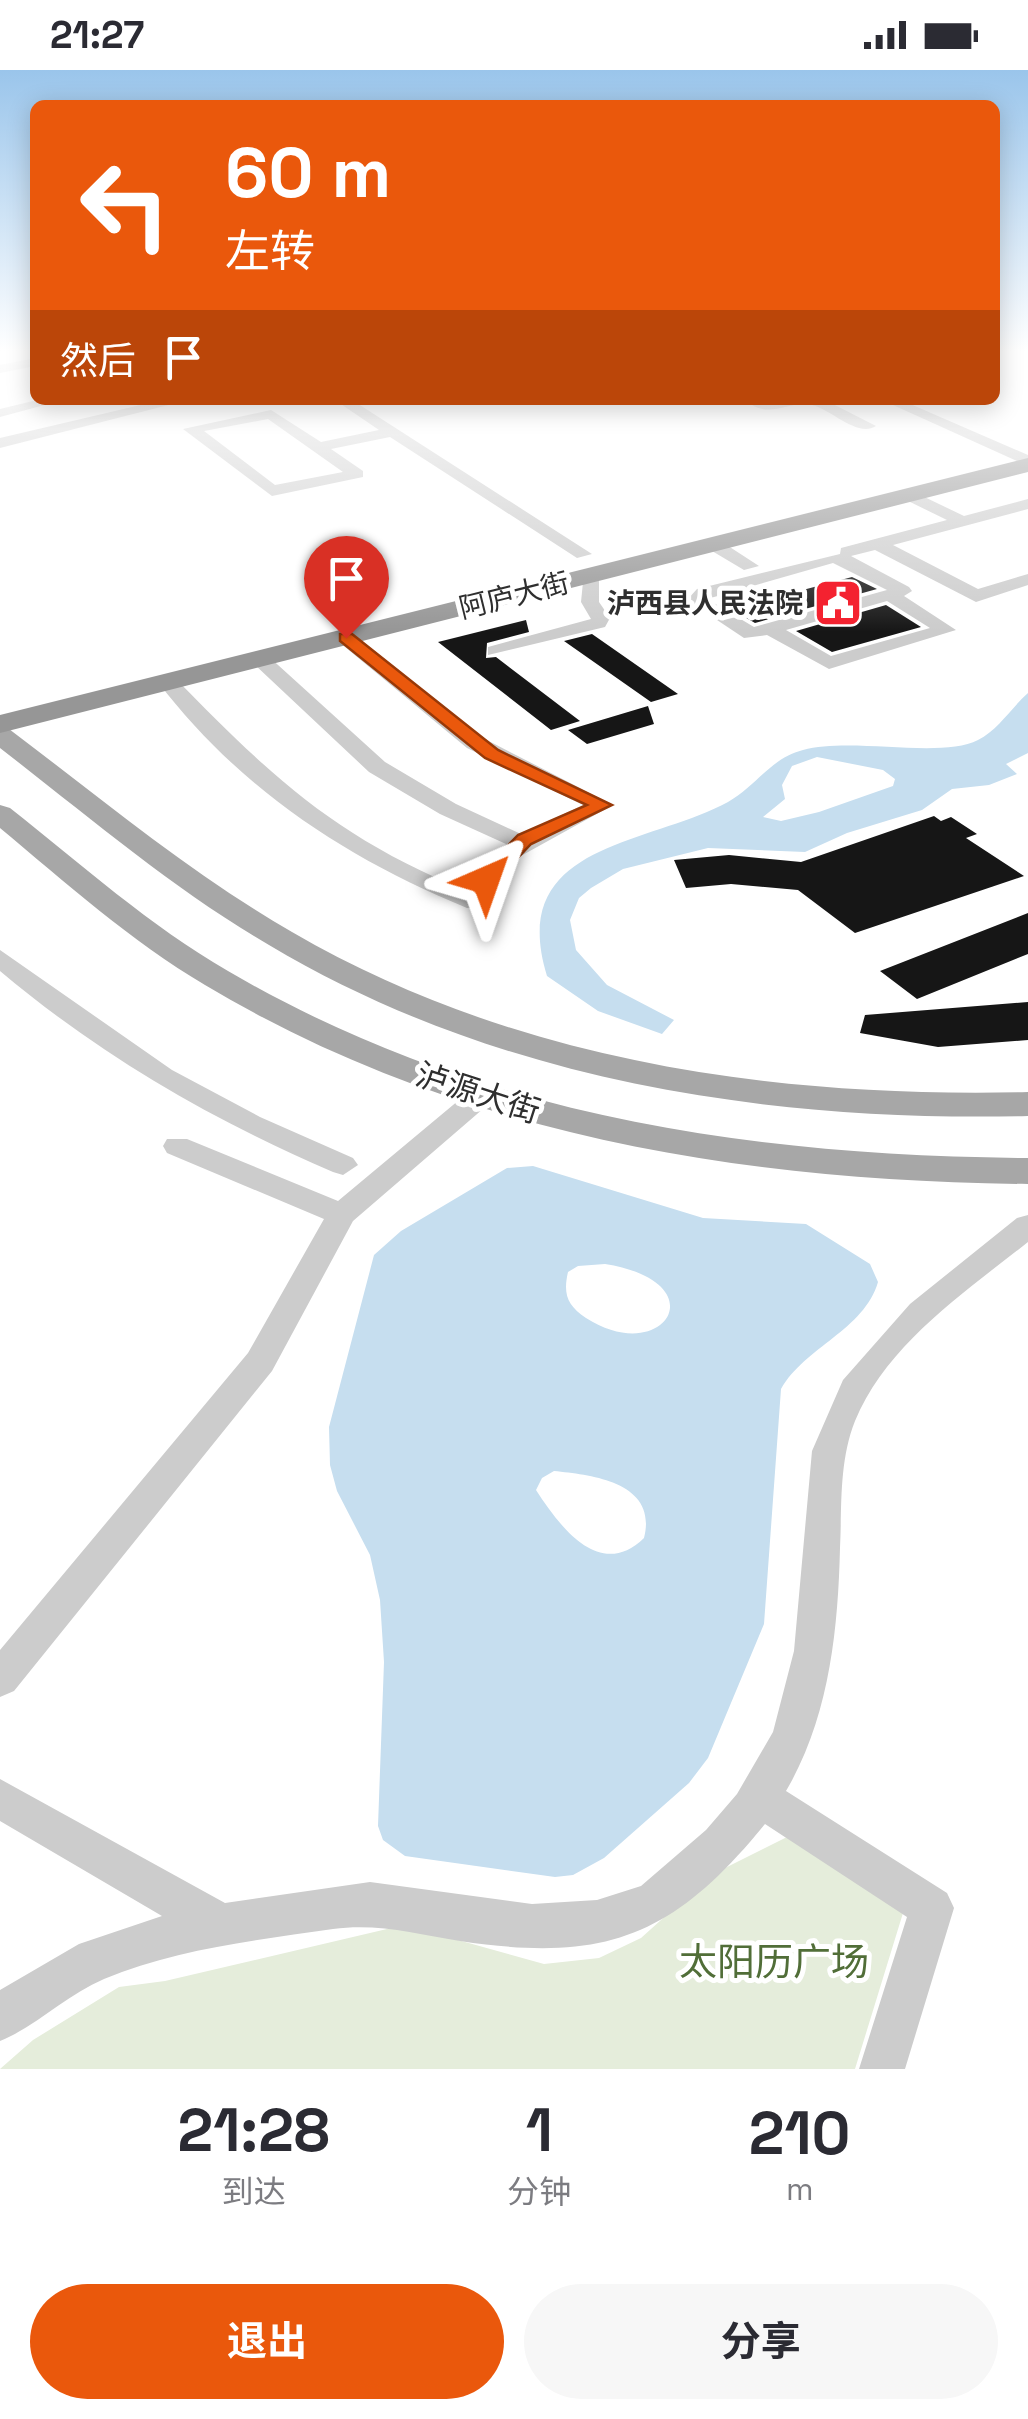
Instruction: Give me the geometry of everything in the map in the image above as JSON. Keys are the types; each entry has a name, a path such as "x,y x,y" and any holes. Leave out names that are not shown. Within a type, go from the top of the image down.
{"highway":[{"name":"阿庐大街","path":"0,724 346,638 587,565 713,544 908,494 1022,455"},
{"name":"阿庐大街","path":"0,698 587,565 1022,455"}],"main road":[{"path":"0,735 242,915 345,973 453,1018 580,1058 725,1088 895,1104 1028,1104"},
{"name":"泸源大街","path":"0,814 171,949 253,1000 346,1046 481,1096 646,1140 776,1160 906,1171 1028,1172"}],"street":[{"path":"213,445 272,492 357,474 318,446"},
{"path":"411,445 587,565 589,597 601,618 598,623 494,651"},
{"path":"999,445 1022,455"},
{"path":"908,494 962,521"},
{"path":"847,552 1028,504"},
{"path":"713,544 751,573"},
{"path":"877,544 976,596 1028,579"},
{"path":"841,559 903,591 751,634 696,600 703,593 751,573 782,572 841,559"},
{"path":"770,629 828,664 946,630 891,596"},
{"path":"168,682 263,780 301,812 372,856 476,903 494,869 520,842 602,805 491,754 346,638"},
{"path":"260,659 377,767 448,810 520,842"},
{"path":"0,958 93,1035 152,1074 248,1124 343,1165"},
{"path":"0,1678 174,1472 260,1362 342,1214 481,1096"},
{"path":"177,1146 342,1214"},
{"path":"0,2018 72,1969 109,1952 183,1930 372,1904 508,1926 563,1927 595,1922 641,1906 682,1884 760,1798 780,1766 805,1703 818,1644 826,1467 838,1421 863,1377 923,1312 1028,1226"},
{"path":"760,1798 932,1908 882,2069"},
{"path":"0,1799 220,1925"}],"green space":[{"name":"太阳历广场","path":"787,1837 903,1913 855,2069 0,2069 33,2040 119,1987 165,1981 404,1925 544,1964 599,1958 641,1938 711,1875"}],"water":[{"path":"1028,693 1028,753 1006,764 1017,774 989,785 952,789 922,810 847,833 805,852 708,848 623,869 579,898 570,920 576,950 607,985 674,1020 662,1034 598,1011 547,976 540,932 547,899 565,874 592,856 728,802 773,766 803,750 846,746 942,748 978,740","holes":["817,757 883,770 895,779 893,786 819,812 781,821 763,817 785,799 782,785 792,766"]},
{"path":"533,1166 703,1218 806,1224 870,1264 878,1282 860,1313 804,1361 781,1389 764,1624 708,1758 689,1783 604,1858 573,1875 555,1877 405,1856 383,1840 378,1826 384,1662 380,1600 370,1555 337,1491 330,1465 329,1427 374,1255 401,1231 507,1168","holes":["605,1264 640,1274 661,1287 670,1302 668,1316 656,1328 638,1333 614,1331 574,1308 566,1293 568,1272 578,1266","554,1471 604,1479 632,1494 646,1519 644,1538 628,1550 612,1554 582,1544 536,1490 542,1478"]}],"building":[{"path":"852,577 877,589 755,623 731,609"},
{"path":"886,605 921,627 832,652 796,631"},
{"path":"526,620 529,632 487,643 486,658 496,657 580,721 551,730 438,642"},
{"path":"592,634 678,694 651,702 564,641"},
{"path":"648,706 654,724 587,744 568,730"},
{"path":"934,816 941,821 951,817 977,834 966,838 1024,876 855,933 798,890 731,884 686,888 674,860 729,855 801,862"},
{"path":"1028,913 1028,954 917,999 880,971"},
{"path":"1028,1002 1028,1040 938,1047 860,1033 865,1015"}],"place":[{"name":"泸西县人民法院","path":"838,603"}],"route":[{"path":"346,638 491,754 602,805 524,840 486,880"}]}
